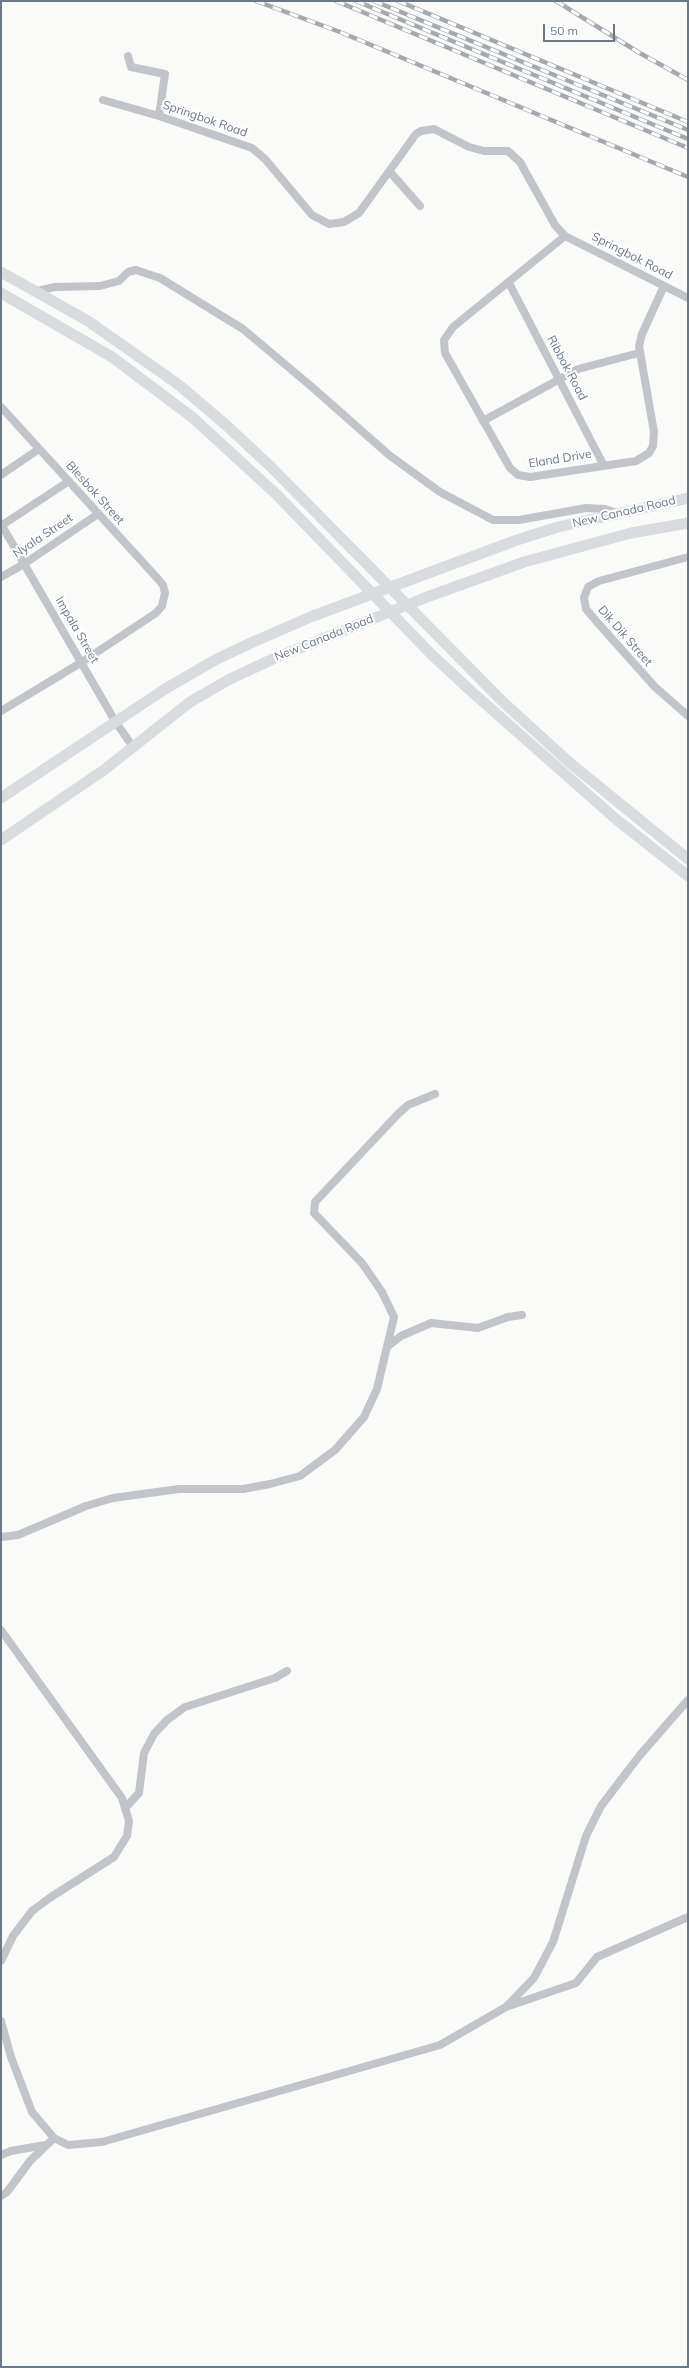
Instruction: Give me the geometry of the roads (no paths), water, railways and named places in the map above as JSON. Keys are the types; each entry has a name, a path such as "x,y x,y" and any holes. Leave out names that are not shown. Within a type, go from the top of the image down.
{"main road":[{"path":"1,272 88,321 179,385 226,425 276,472 503,702 600,788 688,859"},
{"path":"1,293 112,357 192,417 276,494 432,655 605,810 688,876"},
{"name":"New Canada Road","path":"1,798 115,721 215,660 313,616 448,564 531,536 617,513 688,498"},
{"name":"New Canada Road","path":"1,840 134,747 181,709 204,693 241,674 328,636 524,562 637,532 688,523"}],"street":[{"path":"128,56 131,67 165,74 159,116"},
{"name":"Springbok Road","path":"103,100 159,116 252,148 265,159 312,214 329,224 344,222 358,213 390,172 416,134 434,129 473,148 512,154 520,162 555,226 565,236 688,298"},
{"path":"390,172 420,206"},
{"name":"Eland Drive","path":"565,236 453,327 444,340 445,353 510,468 518,475 530,477 603,464 639,460 647,455 653,446 653,423 640,353 642,334 664,286"},
{"path":"37,291 55,287 100,286 119,281 128,272 136,270 160,278 242,329 312,387 389,455 440,492 493,520 519,520 586,508 605,508 617,513"},
{"name":"Ribbok Road","path":"509,283 603,464"},
{"path":"483,421 559,378 585,366 640,353"},
{"name":"Blesbok Street","path":"1,407 162,583 165,597 162,606 156,613 82,662"},
{"path":"1,475 39,449"},
{"path":"1,525 69,481"},
{"name":"Nyala Street","path":"1,577 24,564 98,514"},
{"name":"Impala Street","path":"1,525 115,721 134,747"},
{"name":"Dik Dik Street","path":"688,557 599,581 588,587 584,598 586,609 593,617 651,682 688,716"},
{"path":"1,710 82,662"},
{"path":"1,1537 18,1535 86,1506 113,1498 179,1489 243,1489 300,1476 335,1450 364,1417 377,1389 394,1317 382,1292 362,1263 314,1213 315,1202 408,1105 435,1094"},
{"path":"388,1346 401,1336 431,1323 478,1328 508,1317 522,1315"},
{"path":"1,1630 127,1806 129,1829 119,1850 109,1861 51,1897 32,1911 13,1936 1,1961"},
{"path":"127,1806 140,1793 144,1753 154,1734 167,1720 185,1707 275,1678 287,1671"},
{"path":"506,2007 534,1978 553,1942 586,1836 601,1806 640,1755 688,1700"},
{"path":"1,2021 10,2057 32,2112 54,2138 68,2145 102,2142 345,2074 440,2045 506,2007 576,1983 596,1957 688,1917"},
{"path":"1,2196 7,2192 30,2161 54,2138"},
{"path":"1,2155 11,2151 45,2145"}],"railway":[{"path":"256,1 340,32 688,177"},
{"path":"336,1 688,148"},
{"path":"356,1 688,139"},
{"path":"374,1 688,130"},
{"path":"398,1 688,122"},
{"path":"556,1 638,52 688,80"}]}
